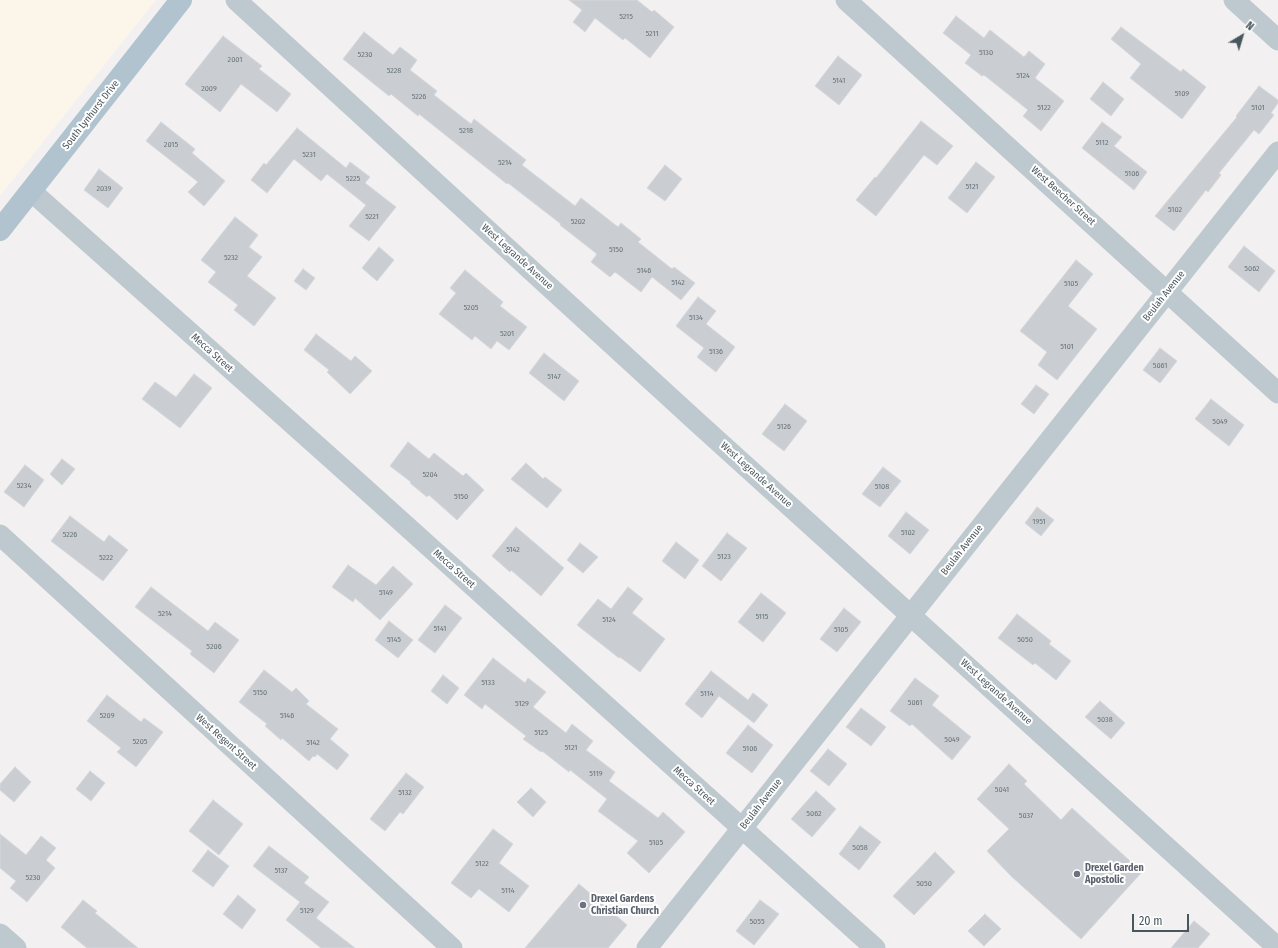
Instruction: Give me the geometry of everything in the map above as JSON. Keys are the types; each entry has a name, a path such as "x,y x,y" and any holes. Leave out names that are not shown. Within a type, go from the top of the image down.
{"main road":[{"name":"South Lynhurst Drive","path":"0,230 182,0"}],"street":[{"name":"West Legrande Avenue","path":"236,0 1278,948"},
{"name":"West Beecher Street","path":"846,0 1278,393"},
{"path":"1234,0 1278,40"},
{"name":"Beulah Avenue","path":"647,948 1278,152"},
{"name":"Mecca Street","path":"31,191 333,460 875,948"},
{"name":"West Regent Street","path":"0,535 452,948"},
{"path":"0,934 16,948"}],"shaded area":[{"path":"0,0 156,0 0,196"}],"building":[{"path":"569,0 637,0 652,12 654,10 674,27 650,58 625,38 623,40 595,18 585,32 573,22 582,10"},
{"path":"956,16 984,38 990,30 1024,57 1029,51 1045,64 1035,78 1064,101 1041,131 1023,116 1028,110 984,75 982,76 965,63 971,55 943,33"},
{"path":"1121,27 1181,72 1183,69 1206,87 1182,119 1130,78 1141,64 1111,39"},
{"path":"364,32 393,55 400,47 417,60 410,70 437,91 434,95 471,124 474,119 526,160 522,165 575,206 581,198 618,227 621,223 641,239 638,242 672,269 674,267 695,283 681,300 652,277 641,292 615,272 610,277 591,262 597,254 560,225 561,224 508,183 507,184 419,114 418,116 391,94 389,96 343,59"},
{"path":"223,36 262,66 259,69 291,94 277,112 241,84 220,112 185,84"},
{"path":"838,56 862,75 839,105 815,86"},
{"path":"1103,82 1124,99 1111,116 1090,99"},
{"path":"1259,86 1278,100 1278,103 1271,113 1274,115 1259,134 1254,130 1219,173 1221,175 1208,192 1206,190 1174,231 1155,216 1237,117 1236,116"},
{"path":"921,121 953,146 937,165 924,155 876,216 856,200 875,177 876,178"},
{"path":"161,122 195,149 192,153 225,181 204,206 188,192 198,182 146,141"},
{"path":"1102,122 1122,137 1114,146 1147,172 1134,190 1082,148"},
{"path":"297,128 346,168 350,162 370,177 365,183 396,207 369,241 349,226 366,205 327,174 321,181 294,159 267,193 251,180 264,163 266,165"},
{"path":"976,162 995,177 967,213 948,198"},
{"path":"665,165 682,179 665,201 647,188"},
{"path":"99,169 123,188 108,208 84,190"},
{"path":"235,217 258,235 249,247 262,257 247,276 276,298 254,326 234,310 238,305 208,282 216,272 201,260"},
{"path":"1244,246 1275,271 1259,292 1228,267"},
{"path":"379,247 394,260 377,281 362,268"},
{"path":"1076,260 1093,274 1068,306 1097,329 1057,380 1038,365 1047,352 1020,331"},
{"path":"303,269 315,278 306,290 294,281"},
{"path":"465,270 503,302 500,306 527,327 509,350 497,341 491,349 475,336 472,340 439,314 456,293 450,288"},
{"path":"698,297 716,311 706,324 735,347 716,372 697,357 704,348 676,326"},
{"path":"316,334 351,361 355,356 372,371 350,394 327,372 329,370 304,350"},
{"path":"1160,348 1177,361 1160,383 1143,370"},
{"path":"544,353 579,381 564,401 529,373"},
{"path":"194,374 212,388 180,428 142,399 155,382 176,397"},
{"path":"1036,385 1049,394 1034,414 1021,404"},
{"path":"1211,399 1244,425 1229,446 1195,419"},
{"path":"785,404 807,421 784,451 762,434"},
{"path":"408,442 429,459 434,453 463,476 466,473 484,490 457,520 429,495 427,497 410,483 411,482 390,466"},
{"path":"62,459 75,469 62,485 50,474"},
{"path":"526,463 543,479 545,477 562,490 547,508 511,479"},
{"path":"25,465 44,480 24,507 4,492"},
{"path":"883,467 901,481 880,507 862,494"},
{"path":"1037,507 1054,520 1041,536 1025,523"},
{"path":"906,512 929,530 910,554 888,536"},
{"path":"70,516 104,542 109,535 128,550 103,581 51,541"},
{"path":"516,527 564,568 541,596 492,556"},
{"path":"727,533 747,548 721,581 702,566"},
{"path":"676,542 699,560 685,579 662,561"},
{"path":"580,543 598,557 583,573 567,560"},
{"path":"348,565 376,585 393,566 413,584 380,620 355,598 353,602 332,587"},
{"path":"151,587 208,631 215,622 239,640 214,673 190,654 192,651 135,607"},
{"path":"628,587 643,599 632,613 665,639 640,672 620,657 619,658 577,625 598,599 611,609"},
{"path":"761,593 786,613 763,642 738,622"},
{"path":"445,605 462,618 435,653 418,640"},
{"path":"844,608 861,622 837,652 820,639"},
{"path":"1017,614 1051,641 1049,644 1071,661 1056,680 1035,663 1033,665 998,638"},
{"path":"389,621 413,640 398,658 375,640"},
{"path":"493,658 525,683 528,678 546,692 533,707 566,733 572,724 593,741 586,750 615,772 609,781 658,818 663,812 685,832 649,873 627,853 638,841 598,811 607,799 570,770 569,772 542,751 541,752 523,739 526,736 485,704 482,709 464,695"},
{"path":"264,670 292,692 296,688 309,701 306,704 338,729 330,739 349,755 337,770 317,754 309,761 282,738 281,740 265,726 267,724 239,702"},
{"path":"711,671 748,700 753,693 768,705 754,723 719,696 702,718 685,704"},
{"path":"443,675 459,688 447,704 431,691"},
{"path":"915,678 939,696 932,705 971,737 952,760 912,724 910,726 890,711"},
{"path":"107,695 141,722 144,718 163,732 136,767 117,752 121,748 87,721"},
{"path":"1100,701 1125,723 1111,739 1085,717"},
{"path":"861,708 886,727 871,746 846,727"},
{"path":"748,725 773,745 752,773 726,753"},
{"path":"828,749 847,764 829,786 810,771"},
{"name":"Drexel Garden Apostolic","path":"1009,764 1027,781 1024,784 1061,820 1072,808 1142,872 1081,939 1011,876 987,851 1009,829 977,799"},
{"path":"15,767 31,782 14,802 0,790 0,784"},
{"path":"90,771 105,783 91,801 76,789"},
{"path":"406,773 424,787 403,814 400,812 385,831 370,819"},
{"path":"531,788 546,802 533,817 517,802"},
{"path":"816,791 836,809 812,837 791,819"},
{"path":"213,800 243,824 219,855 189,831"},
{"path":"860,826 881,842 859,870 839,854"},
{"path":"493,829 513,844 499,863 529,886 509,912 479,889 471,898 451,883"},
{"path":"0,834 26,855 41,836 56,848 46,860 55,868 27,902 10,888 16,881 0,868"},
{"path":"269,846 309,877 304,883 329,902 316,918 355,948 321,948 286,920 300,902 253,866"},
{"path":"208,850 229,866 213,887 192,871"},
{"path":"935,852 955,872 914,915 893,896"},
{"name":"Drexel Gardens Christian Church","path":"579,884 627,925 608,948 525,948"},
{"path":"238,895 256,910 242,929 223,914"},
{"path":"83,900 97,911 95,913 138,948 87,948 61,927"},
{"path":"760,900 779,914 754,945 736,931"},
{"path":"985,914 1001,929 984,946 968,931"},
{"path":"1194,921 1210,934 1198,948 1171,948"}],"place":[{"name":"Drexel Garden Apostolic","path":"1077,874"},
{"name":"Drexel Gardens Christian Church","path":"583,905"}]}
